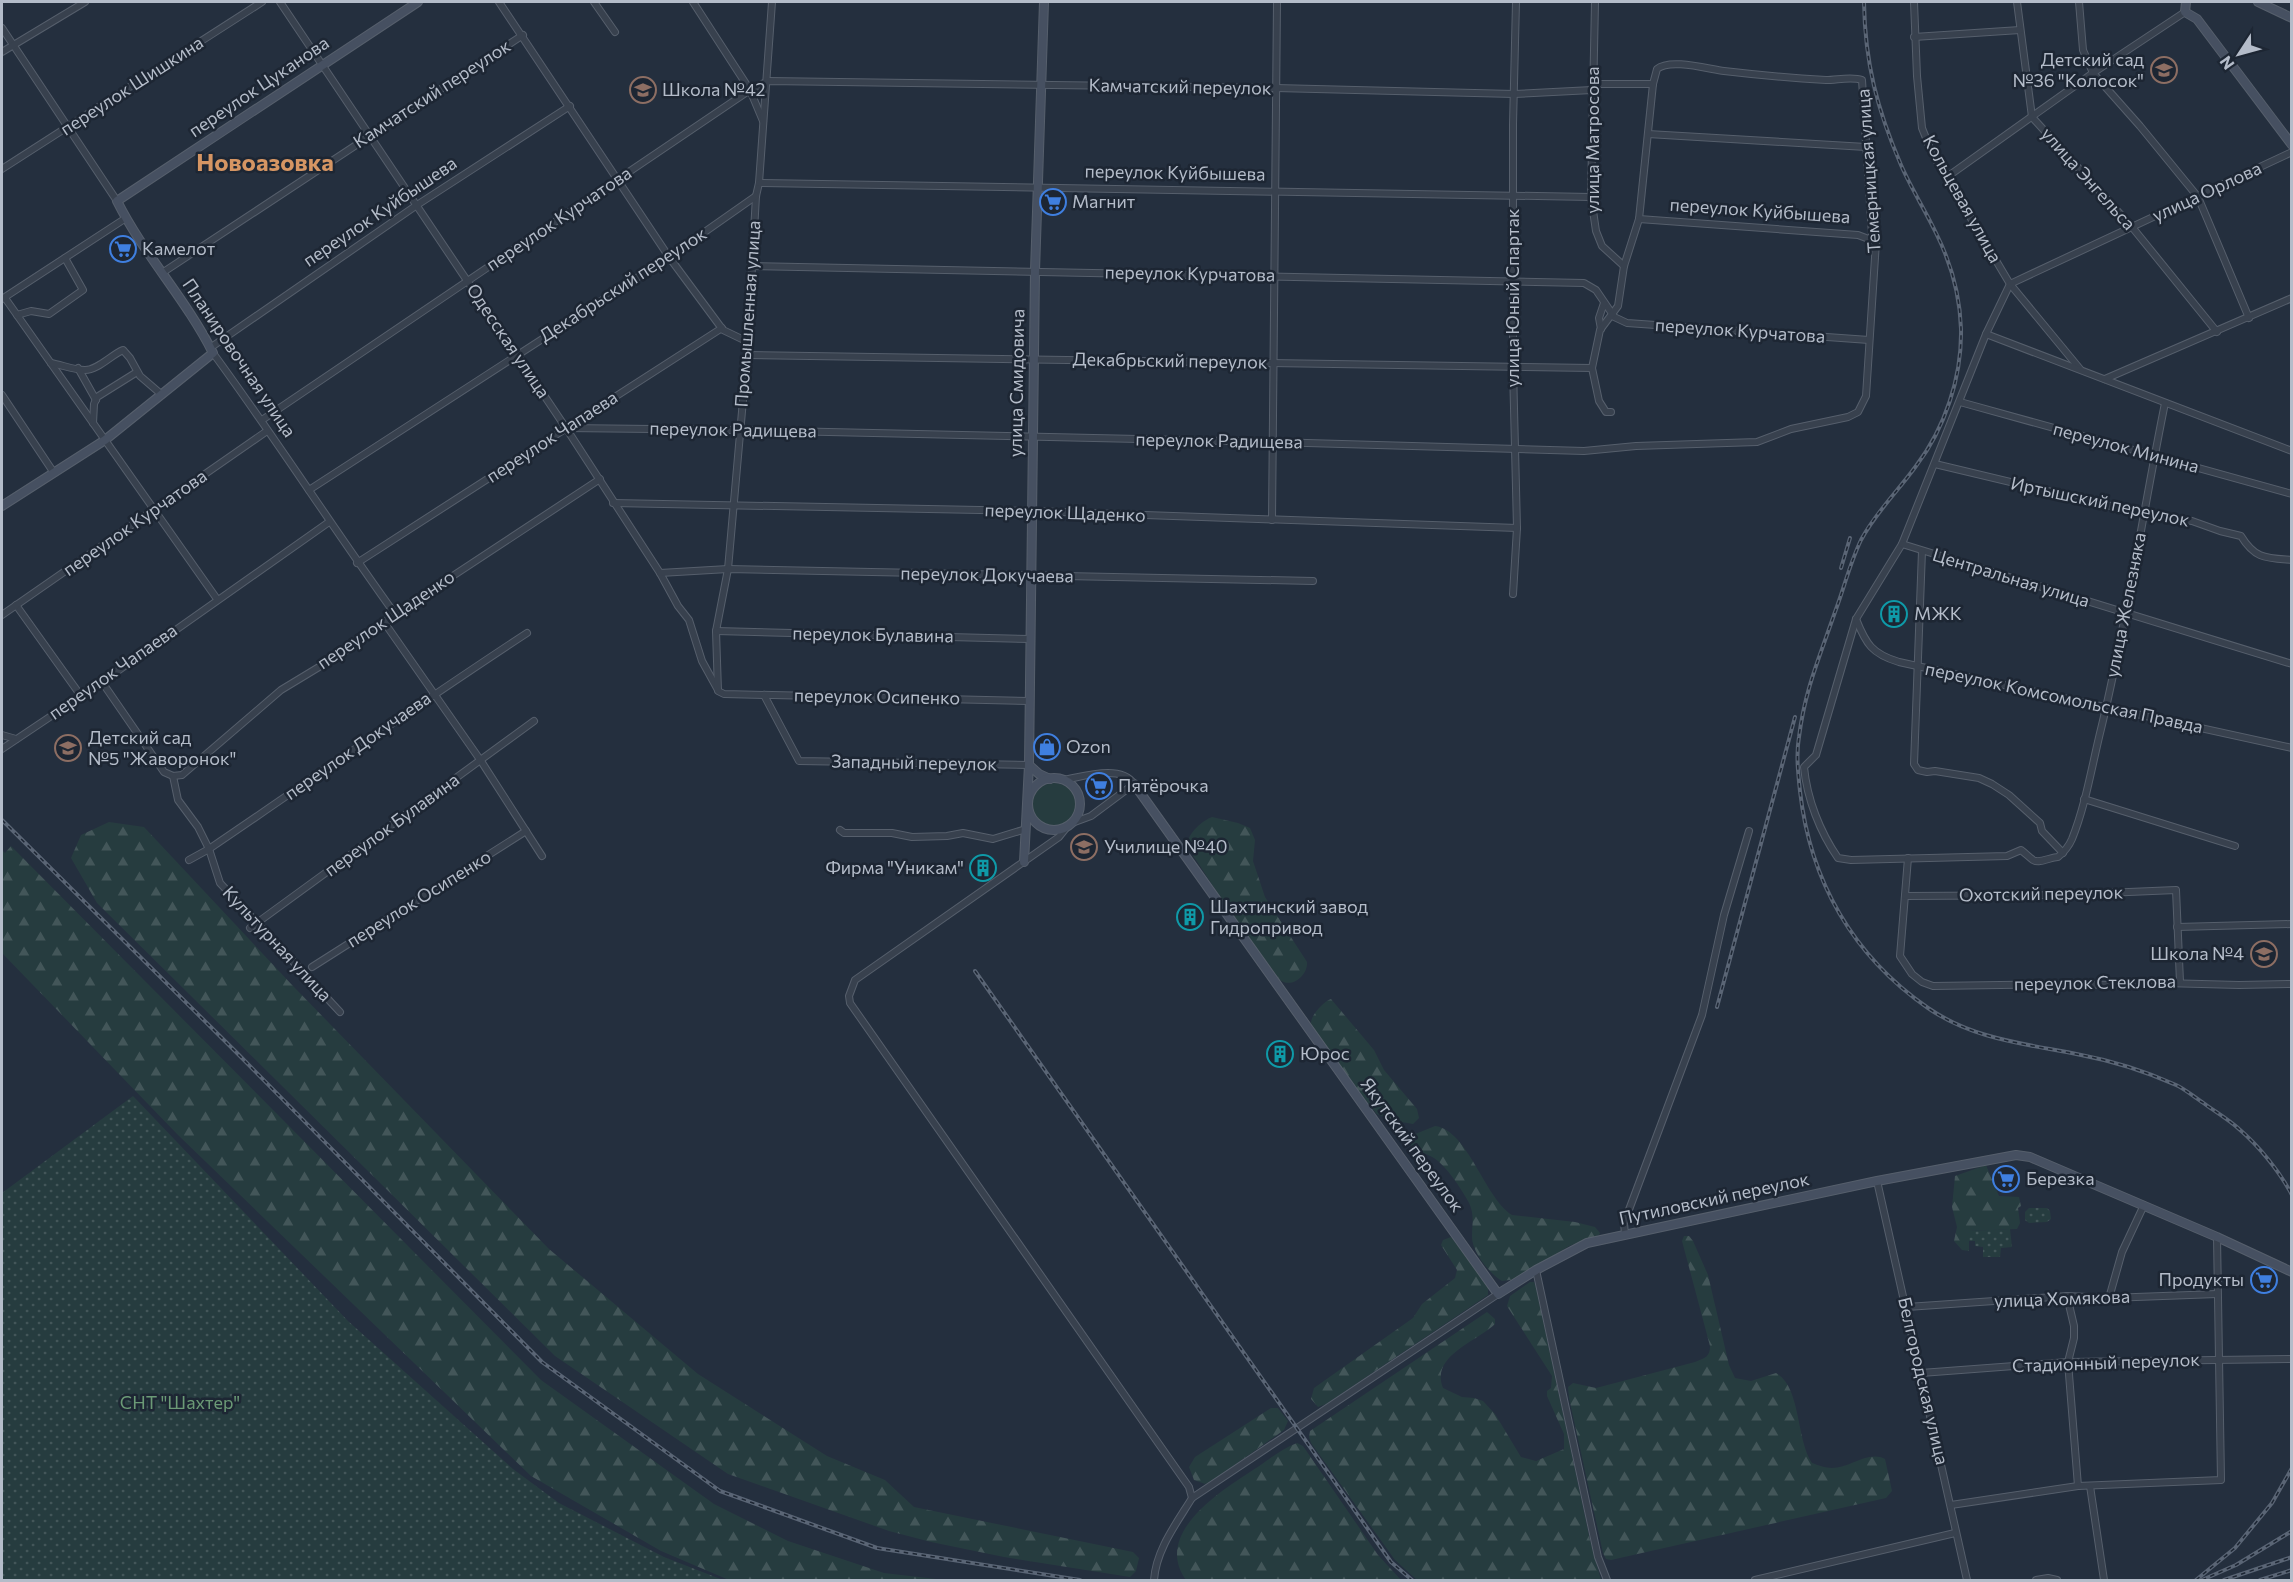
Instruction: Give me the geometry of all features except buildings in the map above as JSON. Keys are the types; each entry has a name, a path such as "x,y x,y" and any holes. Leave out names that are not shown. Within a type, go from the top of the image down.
{"main road":[{"name":"переулок Цуканова","path":"117,201 418,2"},
{"name":"улица Смидовича","path":"1024,862 1029,765 1035,271 1044,2"},
{"path":"2186,2 2185,12 2197,19 2292,145"},
{"path":"2258,2 2292,18"},
{"name":"Планировочная улица","path":"117,201 212,350"},
{"name":"переулок Куйбышева","path":"2,506 105,440 212,350"},
{"path":"1029,765 1039,774 1051,779 1064,780 1074,788 1079,800 1079,813 1069,825 1054,830 1042,827 1032,818 1028,806 1030,793 1034,788 1051,779"},
{"name":"Якутский переулок","path":"1134,784 1498,1294"},
{"name":"Путиловский переулок","path":"1498,1294 1577,1247 1625,1234 1877,1181 2016,1155 2031,1157 2292,1272"}],"street":[{"path":"2,52 82,2"},
{"name":"переулок Шишкина","path":"2,169 262,2"},
{"name":"Одесская улица","path":"280,2 600,479 660,573 678,606 689,620 702,661 721,692"},
{"path":"499,2 669,257 722,328 748,342"},
{"path":"594,2 615,32"},
{"path":"693,2 750,90 763,122"},
{"name":"Промышленная улица","path":"721,692 716,631 728,569 734,506 748,342 756,196 768,81 772,2"},
{"path":"1272,520 1277,2"},
{"name":"улица Юный Спартак","path":"1514,594 1517,528 1513,368 1516,2"},
{"name":"улица Матросова","path":"1595,2 1591,197 1596,231 1602,246 1624,266"},
{"name":"Кольцевая улица","path":"1914,2 1914,37 1922,128 1932,153 2010,284 2080,369"},
{"name":"улица Энгельса","path":"2017,2 2032,117 2132,227 2217,332"},
{"path":"2079,2 2083,50 2093,73 2198,197 2249,318"},
{"path":"1947,177 2093,73 2185,12"},
{"name":"Планировочная улица","path":"2,28 117,201"},
{"path":"1914,37 2020,30"},
{"name":"Камчатский переулок","path":"162,273 523,35"},
{"name":"Темерницкая улица","path":"1653,84 1655,72 1659,67 1673,64 1826,80 1857,78 1862,80 1872,235 1876,242 1866,396 1863,405"},
{"name":"Камчатский переулок","path":"768,81 1276,88 1514,94 1653,84"},
{"name":"переулок Курчатова","path":"262,420 750,90 768,81"},
{"path":"1600,329 1618,306 1624,266 1639,219 1653,84"},
{"name":"переулок Куйбышева","path":"212,350 417,205 570,106"},
{"path":"1648,134 1866,147"},
{"name":"улица Орлова","path":"2010,284 2292,152"},
{"name":"переулок Куйбышева","path":"759,183 1591,197"},
{"name":"Декабрьский переулок","path":"309,490 669,257 756,196"},
{"path":"126,218 3,298 156,510 217,599"},
{"name":"переулок Куйбышева","path":"1639,219 1858,235 1876,242"},
{"path":"17,315 31,311 49,314 83,290 65,258"},
{"name":"переулок Курчатова","path":"752,266 1584,283 1596,290 1617,320 1628,323 1869,340"},
{"path":"1922,551 1914,764 1918,770 1979,778 2009,795 2040,823 2042,831 2063,853 2058,856 2039,861 2033,860 2021,850 2007,856 1851,860 1838,858 1808,796 1804,767 1815,755 1856,620 1902,544 1986,334 2010,284"},
{"path":"2104,379 2292,298"},
{"path":"1604,303 1599,318 1600,329 1592,368 1599,401 1606,412 1611,411"},
{"name":"переулок Чапаева","path":"357,562 722,328"},
{"name":"Кольцевая улица","path":"1986,334 2292,451"},
{"path":"51,363 85,370 95,368 113,354 123,350 137,372 161,394"},
{"name":"Планировочная улица","path":"212,350 262,420 328,522 395,614"},
{"name":"Декабрьский переулок","path":"747,355 1592,368"},
{"path":"78,368 96,400"},
{"path":"93,423 97,397 137,372"},
{"path":"2,395 54,473"},
{"name":"переулок Минина","path":"1960,402 2292,494"},
{"name":"улица Железняка","path":"2063,853 2072,841 2107,706 2165,403"},
{"name":"переулок Радищева","path":"566,428 739,429 1272,442 1514,451 1584,451 1636,446 1757,442 1791,429 1848,417 1858,412 1863,405"},
{"name":"переулок Курчатова","path":"2,615 267,431"},
{"name":"Иртышский переулок","path":"1935,464 2144,514 2192,521 2241,536 2249,549 2263,557 2292,560"},
{"name":"переулок Щаденко","path":"173,776 182,775 281,690 352,647 395,614 600,479"},
{"name":"переулок Щаденко","path":"613,502 1032,511 1517,528"},
{"name":"переулок Чапаева","path":"2,748 102,682 328,522"},
{"name":"Центральная улица","path":"1902,544 2292,664"},
{"name":"переулок Докучаева","path":"660,573 728,569 1313,581"},
{"path":"16,605 81,696"},
{"name":"переулок Комсомольская Правда","path":"1856,620 1865,641 1885,658 2292,748"},
{"path":"384,622 481,761 542,856"},
{"name":"переулок Булавина","path":"716,631 1030,639"},
{"name":"переулок Докучаева","path":"189,860 209,849 346,756 434,693 527,633"},
{"name":"Культурная улица","path":"102,682 164,772 173,776 178,800 198,828 209,849 220,883 340,1012"},
{"name":"переулок Осипенко","path":"721,692 1029,701"},
{"name":"Западный переулок","path":"764,695 799,761 1029,765"},
{"name":"переулок Булавина","path":"250,928 534,721"},
{"path":"2,735 16,739"},
{"path":"1064,780 1097,773 1122,776 1131,779 1134,784 1091,816 1069,825 1059,837 855,980 849,996 850,1003 1189,1487 1192,1498 1164,1543 1155,1568 1154,1581"},
{"path":"2084,799 2235,846"},
{"path":"840,830 844,834 892,833 912,837 963,833 993,839 1026,829"},
{"name":"переулок Осипенко","path":"312,967 526,831"},
{"path":"1625,1234 1624,1223 1702,1015 1724,915 1749,831"},
{"path":"1905,896 1908,858"},
{"name":"Охотский переулок","path":"1905,896 2058,895 2176,890 2177,927"},
{"name":"переулок Стеклова","path":"1905,896 1900,956 1905,966 1922,982 1933,986 2112,985 2126,982 2292,984"},
{"path":"2180,982 2177,927 2292,924"},
{"name":"Белгородская улица","path":"1877,1181 1967,1581"},
{"path":"2109,1298 2122,1252 2144,1205"},
{"path":"1951,1505 2078,1486 2221,1480 2217,1237"},
{"path":"1536,1270 1598,1557 1607,1581"},
{"name":"Путиловский переулок","path":"1192,1498 1498,1294"},
{"name":"улица Хомякова","path":"1907,1307 2067,1296 2109,1298 2217,1294"},
{"path":"2067,1296 2074,1338 2068,1362 2078,1486"},
{"name":"Стадионный переулок","path":"1920,1373 2068,1362 2218,1358 2292,1359"},
{"path":"2090,1486 2104,1581"},
{"path":"1755,1581 1955,1533"},
{"path":"2036,1581 2048,1578 2058,1581"}],"green space":[{"path":"1054,783 1069,790 1076,805 1069,820 1054,827 1039,820 1032,805 1039,790"},
{"path":"1212,817 1250,828 1255,840 1253,861 1265,897 1307,962 1305,972 1294,982 1280,980 1230,911 1190,850 1188,840 1193,832 1200,824"},
{"path":"109,822 144,827 293,986 549,1249 698,1374 827,1456 885,1480 914,1507 1133,1552 1139,1558 1136,1571 1130,1577 1004,1557 931,1542 889,1531 728,1474 555,1356 97,903 71,858 81,835"},
{"path":"11,846 541,1380 714,1504 788,1541 884,1573 945,1580 729,1580 661,1551 531,1476 178,1135 2,953 2,850 5,853"},
{"path":"1331,999 1374,1050 1384,1070 1417,1109 1419,1118 1413,1124 1390,1120 1377,1114 1313,1029 1311,1023 1313,1016 1325,1002"},
{"name":"СНТ \"Шахтер\"","path":"133,1096 348,1321 513,1469 559,1503 664,1557 723,1580 2,1580 2,1193"},
{"path":"1435,1126 1447,1130 1457,1139 1493,1194 1512,1215 1575,1222 1595,1227 1599,1235 1569,1246 1517,1279 1502,1281 1497,1278 1487,1268 1475,1249 1472,1237 1472,1210 1457,1184 1439,1162 1407,1141 1408,1137"},
{"path":"1986,1165 1999,1196 2019,1197 2020,1223 2017,1229 1969,1231 1969,1251 1962,1250 1954,1241 1957,1227 1952,1207 1955,1176"},
{"path":"2029,1208 2047,1208 2051,1219 2047,1222 2029,1223 2025,1220 2025,1212"},
{"path":"2010,1229 2012,1247 2001,1248 2000,1257 1983,1257 1983,1247 1975,1246 1975,1241 1969,1241 1969,1231"},
{"path":"1684,1236 1689,1236 1693,1241 1708,1275 1729,1365 1735,1378 1751,1381 1776,1373 1790,1389 1803,1441 1812,1463 1832,1468 1866,1458 1885,1459 1892,1491 1886,1498 1611,1560 1606,1559 1568,1387 1573,1383 1596,1388 1695,1362 1708,1355 1710,1346 1682,1241"},
{"path":"1451,1237 1485,1281 1488,1295 1326,1404 1318,1407 1311,1399 1314,1388 1413,1318 1422,1304 1455,1278 1457,1270 1441,1245 1443,1240"},
{"path":"1530,1282 1534,1282 1536,1287 1590,1540 1601,1580 1417,1580 1395,1560 1311,1443 1310,1431 1487,1312 1495,1319 1495,1324 1449,1358 1443,1367 1441,1377 1443,1388 1462,1397 1483,1401 1495,1414 1521,1457 1536,1461 1564,1449 1564,1434 1547,1396 1547,1391 1551,1388 1552,1376 1507,1306 1510,1296"},
{"path":"1271,1408 1278,1408 1288,1421 1284,1430 1212,1481 1205,1484 1194,1480 1189,1467 1195,1457"},
{"path":"1297,1443 1303,1446 1378,1555 1401,1580 1186,1580 1178,1563 1178,1546 1194,1516 1224,1490"}],"railway":[{"path":"1864,2 1870,66 1879,105 1901,165 1946,256 1959,304 1961,347 1955,383 1943,419 1926,451 1873,520 1861,540 1809,688 1799,737 1798,764 1805,824 1814,856 1825,886 1857,940 1878,965 1928,1008 1946,1019 1983,1034 2021,1044 2105,1060 2142,1071 2179,1087 2247,1136 2275,1168 2292,1195"},
{"path":"1841,568 1850,538"},
{"path":"1717,1007 1795,717"},
{"path":"2,820 237,1053 542,1362 720,1491 877,1548 1080,1580"},
{"path":"975,971 1391,1562 1412,1580"},
{"path":"2196,1580 2235,1548 2272,1503 2292,1468"},
{"path":"2202,1580 2236,1565 2292,1531"},
{"path":"2224,1580 2292,1557"},
{"path":"2260,1580 2292,1570"}],"place":[{"name":"Детский сад №36 \"Колосок\"","path":"2164,70"},
{"name":"Школа №42","path":"643,90"},
{"name":"Магнит","path":"1053,202"},
{"name":"Камелот","path":"123,249"},
{"name":"МЖК","path":"1894,614"},
{"name":"Ozon","path":"1047,747"},
{"name":"Детский сад №5 \"Жаворонок\"","path":"68,748"},
{"name":"Пятёрочка","path":"1099,786"},
{"name":"Училище №40","path":"1084,847"},
{"name":"Фирма \"Уникам\"","path":"983,868"},
{"name":"Шахтинский завод Гидропривод","path":"1190,917"},
{"name":"Школа №4","path":"2264,954"},
{"name":"Юрос","path":"1280,1054"},
{"name":"Березка","path":"2006,1179"},
{"name":"Продукты","path":"2264,1280"}],"district":[{"name":"Новоазовка","path":"265,163"}]}
